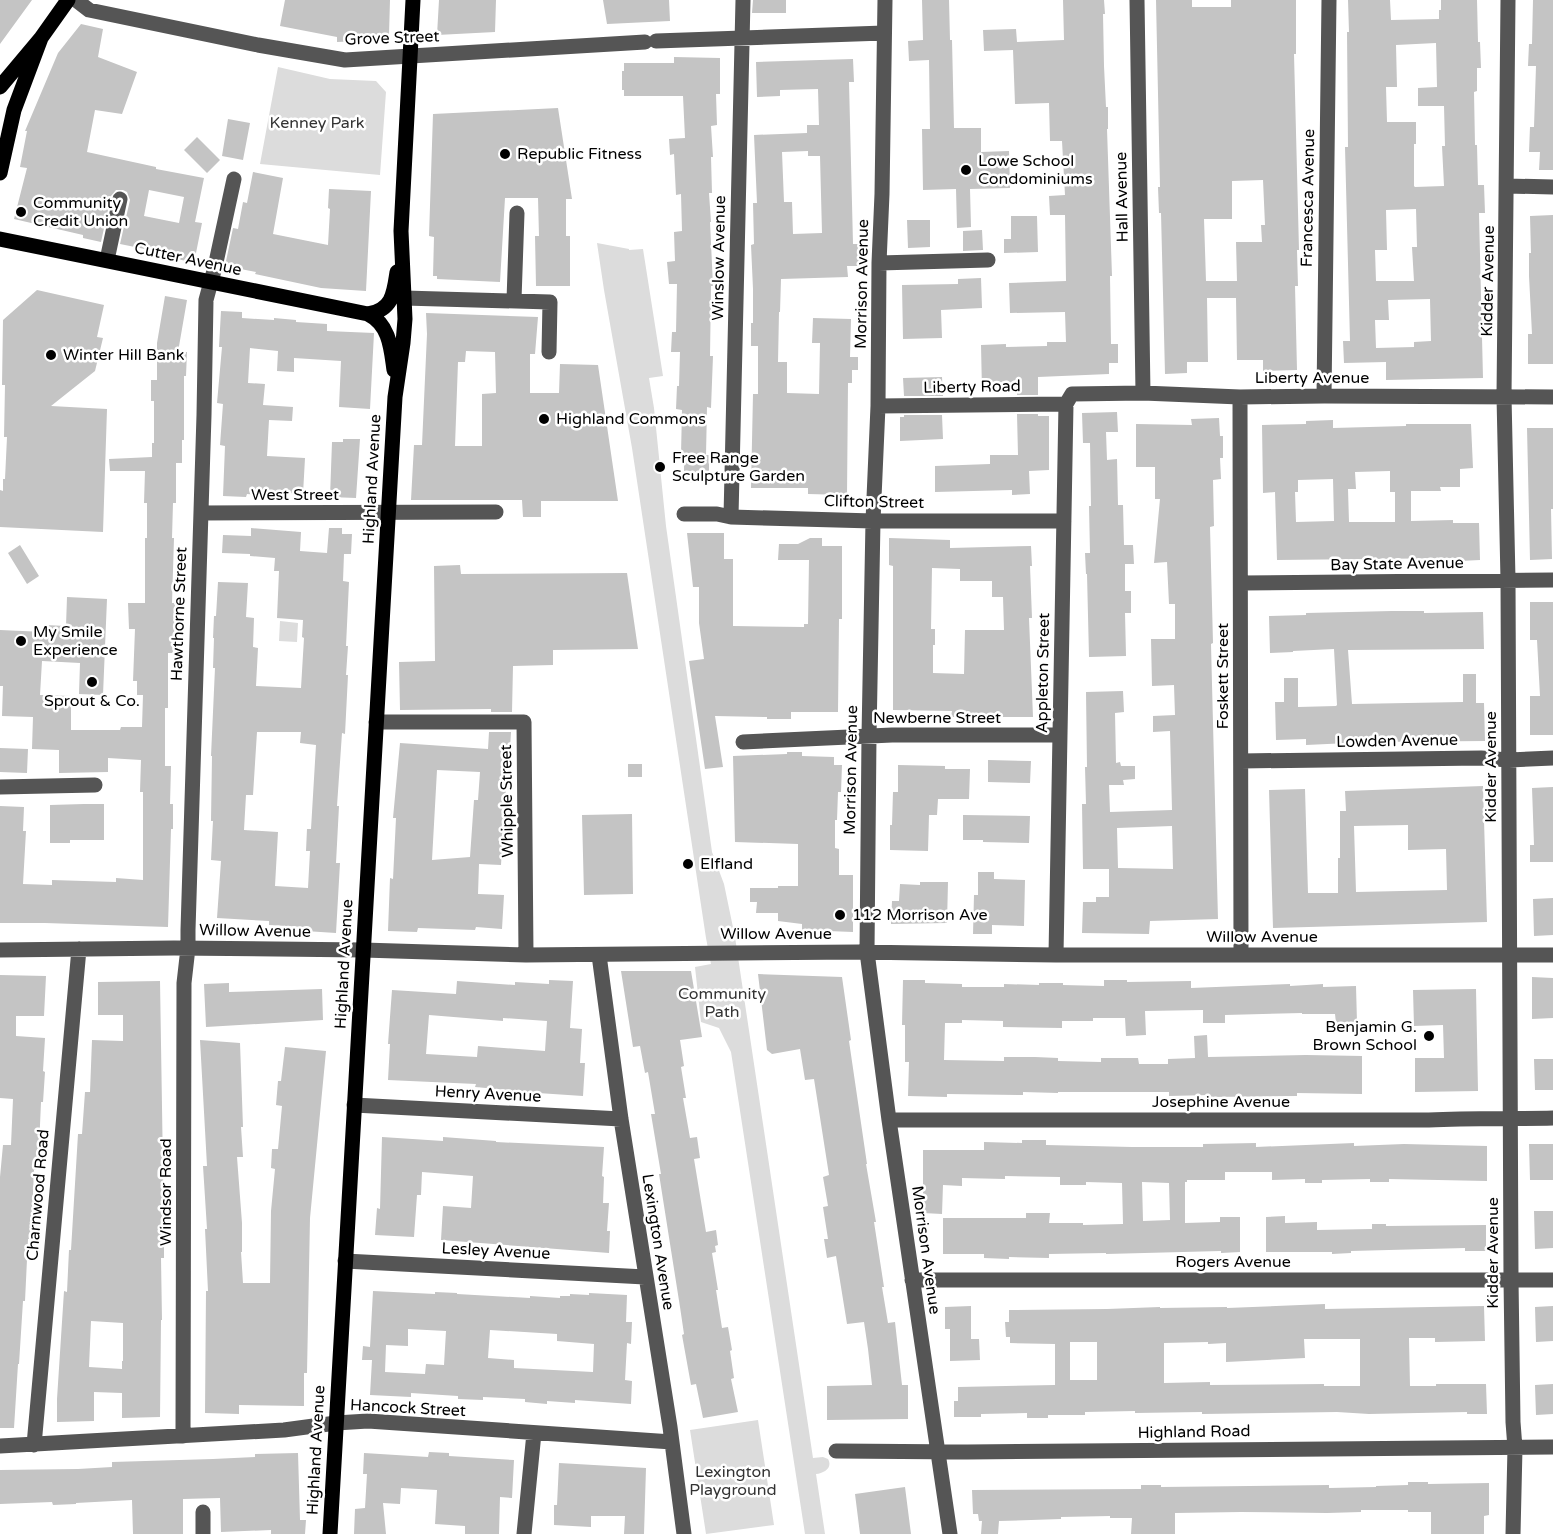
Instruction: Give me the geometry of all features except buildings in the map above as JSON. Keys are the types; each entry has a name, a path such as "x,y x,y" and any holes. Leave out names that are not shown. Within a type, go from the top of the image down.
{"main road":[{"path":"0,87 41,38 68,0"},
{"name":"Highland Avenue","path":"330,1534 395,397 405,319 401,231 413,0"},
{"path":"0,173 14,110 41,38"},
{"path":"368,314 382,309 389,303 397,273 401,231"},
{"name":"Cutter Avenue","path":"0,239 368,314"},
{"name":"Highland Avenue","path":"368,314 381,324 389,338 395,397"}],"street":[{"name":"Grove Street","path":"76,0 89,10 345,60 561,46 884,33"},
{"name":"Winslow Avenue","path":"730,517 743,0"},
{"name":"Morrison Avenue","path":"885,0 878,406 873,521 867,952 889,1120 950,1534"},
{"name":"Hall Avenue","path":"1137,0 1143,393"},
{"name":"Francesca Avenue","path":"1324,396 1329,0"},
{"name":"Kidder Avenue","path":"1508,0 1504,396 1508,580 1511,1279 1515,1448 1513,1534"},
{"name":"Hawthorne Street","path":"188,948 206,300 234,179"},
{"path":"1507,186 1553,187"},
{"path":"107,260 120,199"},
{"path":"514,300 517,213"},
{"path":"879,263 988,260"},
{"path":"404,298 550,302 549,352"},
{"name":"Liberty Avenue","path":"1069,399 1143,393 1240,397 1553,397"},
{"name":"Foskett Street","path":"1240,397 1242,955"},
{"name":"Liberty Road","path":"878,406 1069,399"},
{"name":"Appleton Street","path":"1056,955 1064,521 1069,399"},
{"name":"West Street","path":"201,513 496,512"},
{"name":"Clifton Street","path":"684,514 873,521 1064,521"},
{"name":"Bay State Avenue","path":"1241,583 1553,580"},
{"name":"Whipple Street","path":"376,722 524,722 526,955"},
{"name":"Newberne Street","path":"743,742 892,735 1060,735"},
{"name":"Lowden Avenue","path":"1241,761 1553,758"},
{"path":"0,787 95,785"},
{"name":"Willow Avenue","path":"0,950 188,948 526,955 867,952 1056,955 1553,955"},
{"name":"Windsor Road","path":"183,1436 184,982 188,948"},
{"name":"Charnwood Road","path":"34,1445 79,949"},
{"name":"Lexington Avenue","path":"599,955 621,1119 672,1442 684,1534"},
{"name":"Henry Avenue","path":"354,1105 621,1119"},
{"name":"Josephine Avenue","path":"889,1120 1553,1118"},
{"name":"Lesley Avenue","path":"345,1261 645,1277"},
{"name":"Rogers Avenue","path":"912,1280 1553,1280"},
{"name":"Hancock Street","path":"0,1446 284,1430 336,1423 368,1422 672,1442"},
{"path":"524,1534 534,1433"},
{"name":"Highland Road","path":"836,1451 1553,1447"},
{"path":"202,1534 203,1512"}],"green space":[{"name":"Kenney Park","path":"278,67 330,79 376,81 386,92 380,175 260,164"},
{"name":"Community Path","path":"597,243 629,250 643,249 663,376 649,378 666,526 712,852 724,884 735,937 813,1458 823,1457 829,1462 827,1470 816,1474 825,1534 805,1534 731,1052 719,1028 701,1022 695,967 711,964 632,448"},
{"path":"280,621 298,623 297,642 279,641"},
{"name":"Lexington Playground","path":"758,1420 774,1525 706,1534 690,1430"}],"place":[{"name":"Republic Fitness","path":"505,154"},
{"name":"Lowe School Condominiums","path":"966,170"},
{"name":"Community Credit Union","path":"21,212"},
{"name":"Winter Hill Bank","path":"51,355"},
{"name":"Highland Commons","path":"544,419"},
{"name":"Free Range Sculpture Garden","path":"660,467"},
{"name":"My Smile Experience","path":"21,641"},
{"name":"Sprout & Co.","path":"92,682"},
{"name":"Elfland","path":"688,864"},
{"name":"112 Morrison Ave","path":"840,915"},
{"name":"Benjamin G. Brown School","path":"1429,1036"}]}
